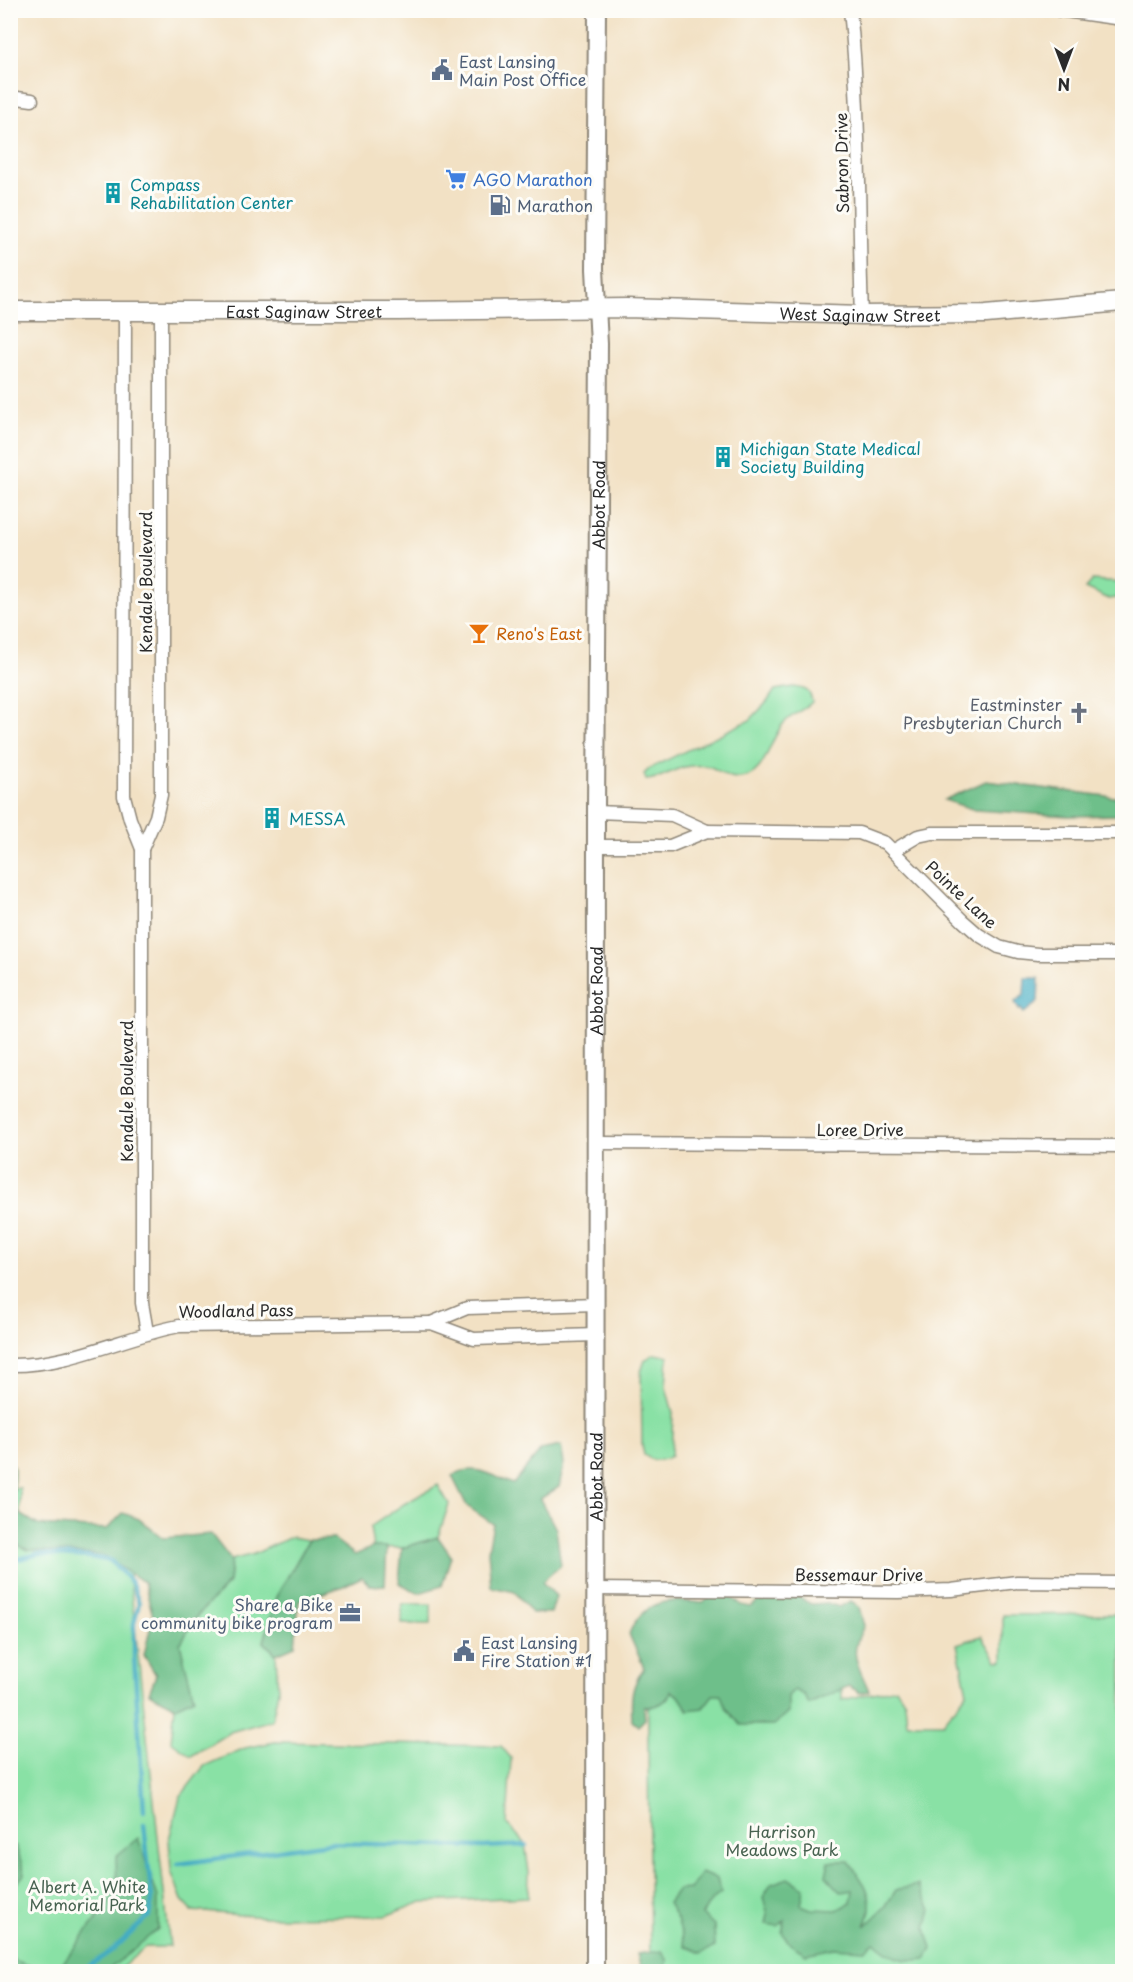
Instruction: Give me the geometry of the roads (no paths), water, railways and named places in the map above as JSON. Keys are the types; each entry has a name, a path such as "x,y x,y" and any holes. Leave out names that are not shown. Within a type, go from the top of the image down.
{"main road":[{"name":"Abbot Road","path":"595,1971 597,10"},
{"name":"West Saginaw Street","path":"598,309 862,315 986,314 1122,302"},
{"name":"East Saginaw Street","path":"10,311 598,309"}],"street":[{"name":"Sabron Drive","path":"850,10 857,117 862,315"},
{"path":"1058,10 1122,19"},
{"path":"10,97 32,100"},
{"name":"Kendale Boulevard","path":"125,312 124,796 142,849 141,1303 147,1332"},
{"name":"Kendale Boulevard","path":"142,849 156,817 161,795 161,312"},
{"path":"596,812 672,815 707,831"},
{"path":"596,846 670,846 707,831"},
{"name":"Pointe Lane","path":"707,831 859,833 879,840 893,851 979,935 999,947 1038,954 1122,954"},
{"name":"Pointe Lane","path":"893,851 918,836 932,833 1122,833"},
{"name":"Loree Drive","path":"597,1143 1122,1146"},
{"name":"Woodland Pass","path":"431,1323 467,1308 596,1304"},
{"name":"Woodland Pass","path":"10,1365 30,1365 62,1360 147,1332 179,1326 431,1323 474,1339 596,1335"},
{"name":"Bessemaur Drive","path":"596,1589 898,1592 951,1590 1017,1582 1122,1583"}],"water":[{"path":"1025,978 1039,978 1038,1002 1024,1013 1021,1009 1019,1010 1015,1002 1024,995"}],"waterway":[{"path":"10,1557 19,1559 39,1554 90,1557 111,1561 132,1583 139,1603 134,1624 134,1657 144,1811"},
{"path":"81,1972 114,1949 149,1916 152,1900 144,1824"},
{"path":"178,1864 330,1843 483,1847 526,1845"}],"place":[{"name":"East Lansing Main Post Office","path":"442,70"},
{"name":"AGO Marathon","path":"456,179"},
{"name":"Compass Rehabilitation Center","path":"113,193"},
{"name":"Marathon","path":"500,205"},
{"name":"Michigan State Medical Society Building","path":"723,457"},
{"name":"Reno's East","path":"479,633"},
{"name":"Eastminster Presbyterian Church","path":"1079,713"},
{"name":"MESSA","path":"272,818"},
{"name":"Share a Bike community bike program","path":"350,1613"},
{"name":"East Lansing Fire Station #1","path":"464,1651"}],"park label":[{"name":"Harrison Meadows Park","path":"782,1840"},
{"name":"Albert A. White Memorial Park","path":"87,1895"}]}
